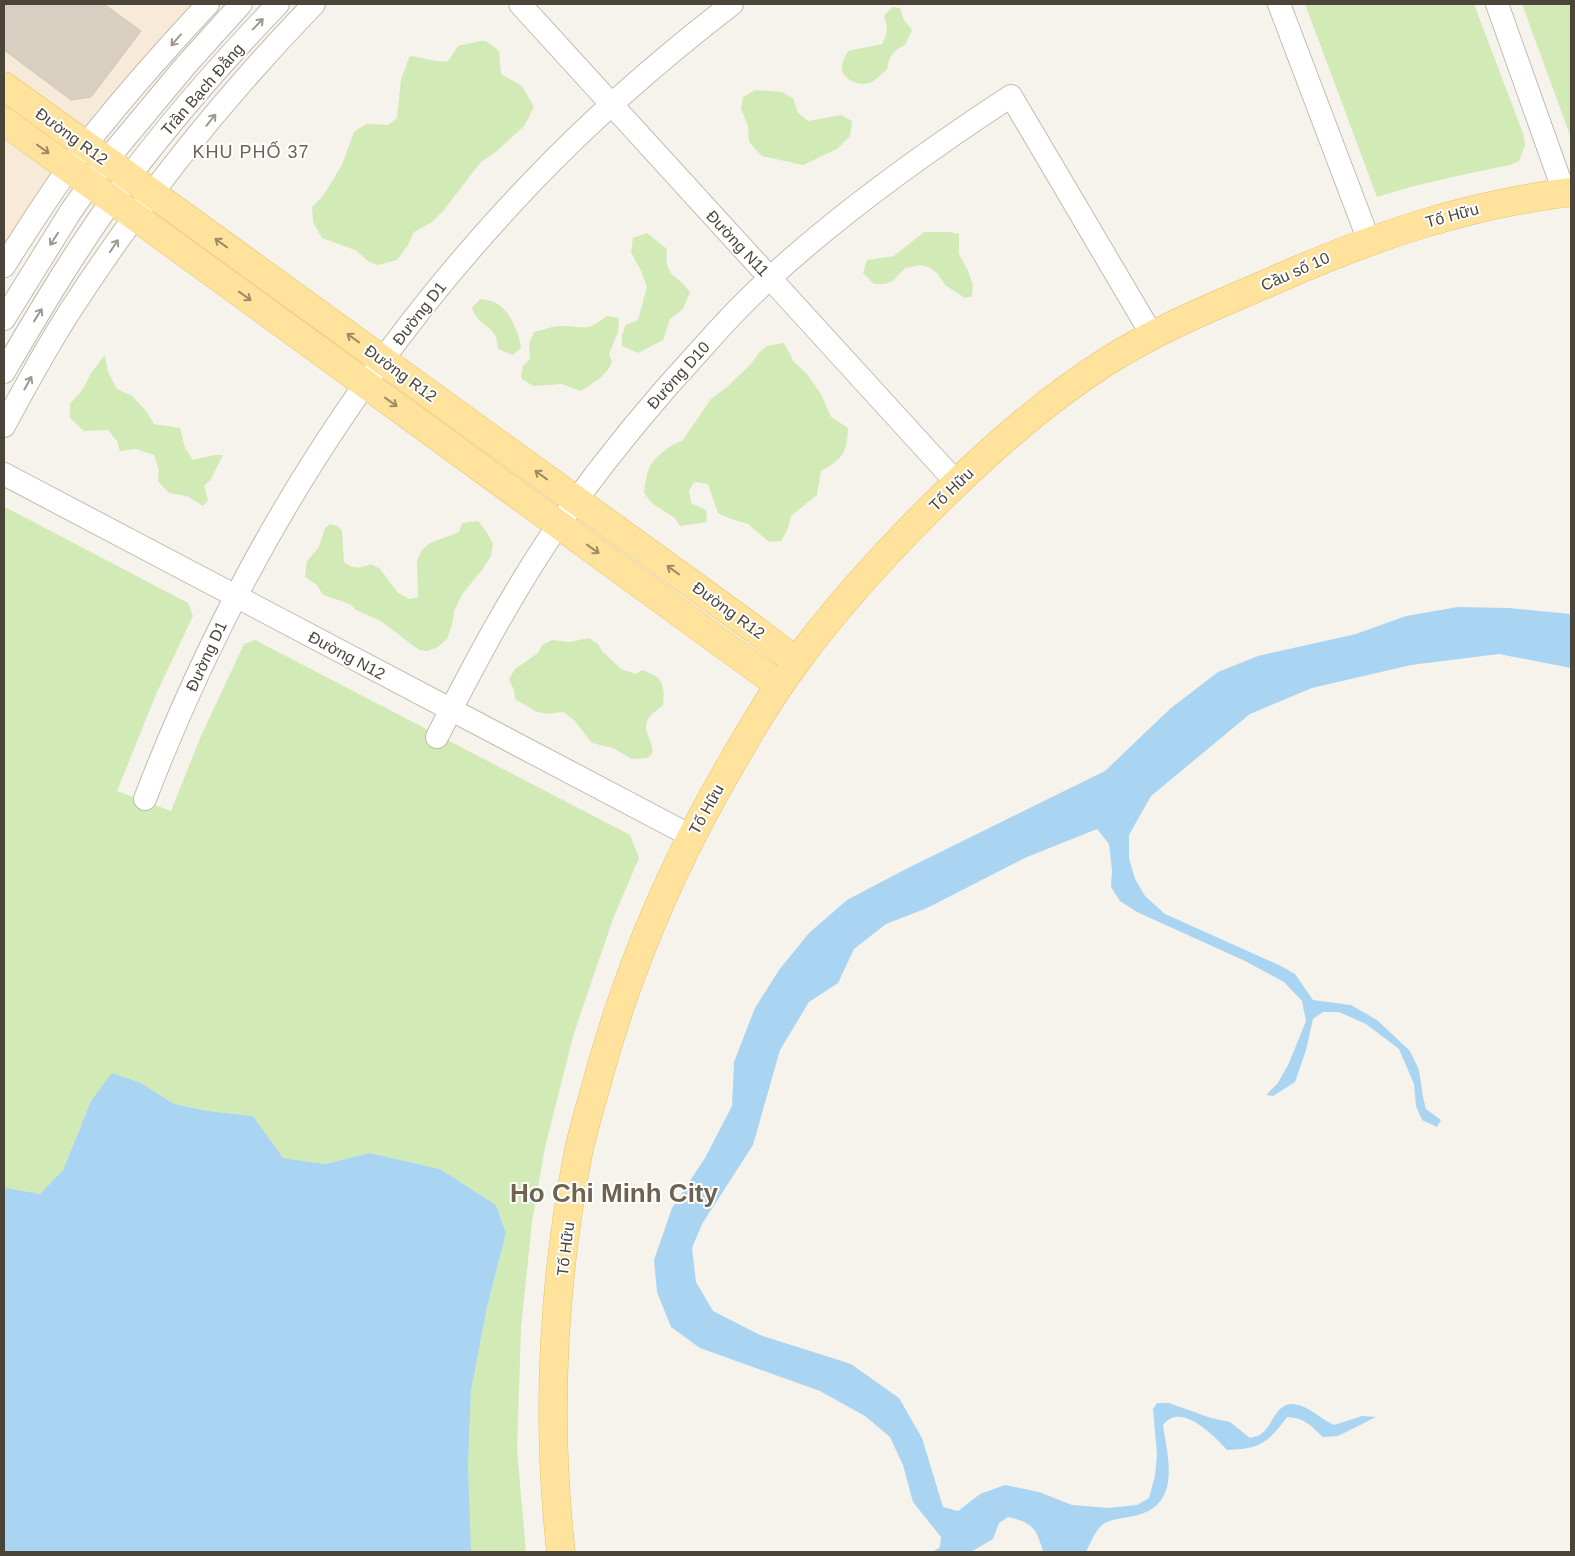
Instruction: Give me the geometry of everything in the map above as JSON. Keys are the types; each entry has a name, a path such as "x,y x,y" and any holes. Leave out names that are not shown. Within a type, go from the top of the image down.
{"main road":[{"name":"Đường R12","path":"4,86 796,661"},
{"name":"Đường R12","path":"4,121 780,685"},
{"name":"Tố Hữu","path":"1337,252 1429,221 1492,205 1568,192"},
{"name":"Cầu số 10","path":"1252,290 1337,252"},
{"name":"Tố Hữu","path":"561,1552 554,1475 554,1378 564,1252 579,1152 605,1051 632,970 660,901 691,836 758,717 796,661 829,619 886,554 956,482 1054,398 1103,364 1152,335 1208,307 1252,290"}],"street":[{"path":"4,266 80,176 96,153 110,117 208,4"},
{"name":"Trần Bạch Đằng","path":"96,153 134,128 241,4"},
{"name":"Trần Bạch Đằng","path":"113,200 151,149 240,45 278,4"},
{"name":"Trần Bạch Đằng","path":"4,426 65,319 135,216 230,96 314,4"},
{"name":"Đường N11","path":"520,4 956,482"},
{"name":"Đường D1","path":"146,799 190,690 235,596 274,525 318,453 365,384 449,275 533,180 611,105 732,4"},
{"path":"1279,4 1369,240"},
{"path":"1497,4 1568,192"},
{"name":"Đường D10","path":"437,737 500,619 559,525 628,433 677,375 734,313 770,278 882,186 950,136 1011,96 1152,335"},
{"path":"110,117 134,128 151,149 174,166"},
{"path":"4,318 80,176"},
{"path":"4,372 60,280 113,200"},
{"name":"Đường N12","path":"4,474 691,836"}],"shaded area":[{"path":"4,4 199,4 4,255"}],"green space":[{"path":"1305,4 1474,4 1524,136 1525,145 1519,161 1510,165 1460,175 1377,197"},
{"path":"1522,4 1571,4 1571,138"},
{"path":"892,7 900,8 904,20 912,30 905,45 893,54 887,69 874,81 867,84 854,82 845,76 842,69 843,61 848,51 882,44 887,30 884,16"},
{"path":"486,41 499,51 501,74 522,86 534,107 525,125 497,151 480,163 443,211 432,222 414,232 408,245 397,260 378,265 368,261 355,250 322,238 313,222 312,207 323,196 342,165 354,132 366,124 388,125 397,118 401,79 410,56 448,61 458,46"},
{"path":"755,90 782,92 793,98 798,113 808,121 841,115 852,121 850,136 837,149 803,165 762,156 749,142 748,126 741,109 743,97"},
{"path":"924,232 959,234 959,254 973,285 972,296 965,298 945,285 938,274 929,267 920,265 905,268 893,281 884,284 874,284 863,273 867,260 894,256"},
{"path":"647,233 667,249 667,265 669,270 690,292 683,309 670,319 663,340 638,353 622,346 622,335 626,325 638,320 647,287 631,252 633,238"},
{"path":"480,299 497,304 511,319 517,331 521,348 513,355 498,349 495,335 475,315 472,308"},
{"path":"607,316 619,318 618,332 609,354 612,361 610,366 604,375 595,382 581,391 562,384 533,386 521,378 523,366 530,359 529,344 534,332 559,326 589,327"},
{"path":"784,343 794,362 807,374 821,394 831,417 848,428 845,449 839,459 821,471 817,495 791,516 788,528 781,541 769,542 748,524 718,513 708,484 694,482 689,491 691,503 706,510 707,522 680,526 675,518 653,504 644,493 647,474 651,465 666,449 682,441 711,399 750,365 760,352 767,346"},
{"path":"105,355 108,372 117,389 132,396 147,412 154,424 180,428 185,448 193,460 223,455 211,479 204,486 208,500 203,506 187,496 169,493 158,481 159,470 154,455 136,449 120,451 117,441 108,430 84,431 70,418 70,404 83,389 91,373"},
{"path":"5,507 188,603 193,616 157,692 117,791 171,811 201,736 244,644 255,640 630,835 639,858 613,919 574,1033 545,1147 532,1222 521,1328 517,1450 526,1552 471,1552 470,1548 468,1465 471,1391 487,1307 506,1233 496,1205 440,1169 371,1153 325,1164 282,1158 253,1116 208,1111 174,1104 141,1083 91,1101 63,1170 40,1194 7,1188 4,1185"},
{"path":"478,521 493,544 491,556 463,593 454,611 447,639 438,647 427,651 419,650 381,621 356,610 350,604 323,595 317,585 305,577 307,561 319,547 325,528 330,524 338,526 342,531 344,562 350,566 357,567 371,564 380,569 398,593 409,599 418,597 417,561 422,550 430,543 459,532 462,523"},
{"path":"589,638 598,644 602,651 621,669 636,674 642,670 656,676 663,686 663,705 649,717 646,724 647,733 652,745 652,754 647,758 632,759 613,748 592,743 574,720 563,712 546,714 535,711 515,699 514,690 509,679 515,669 538,653 542,645 552,640 570,642"}],"water":[{"path":"1458,607 1509,608 1571,614 1571,668 1499,654 1411,665 1312,688 1250,714 1151,796 1129,835 1129,858 1135,879 1145,896 1165,914 1295,974 1313,1000 1351,1005 1377,1020 1410,1051 1419,1070 1426,1109 1441,1120 1437,1127 1422,1120 1416,1106 1414,1084 1399,1049 1366,1024 1339,1012 1323,1012 1313,1019 1306,1050 1295,1082 1273,1096 1266,1095 1278,1083 1289,1063 1306,1021 1302,1001 1284,982 1243,960 1137,912 1120,901 1111,887 1112,870 1109,844 1097,829 1027,857 927,908 886,924 854,949 838,983 809,1002 780,1050 753,1145 702,1224 692,1248 696,1282 713,1311 760,1335 851,1364 899,1398 922,1438 943,1507 958,1511 980,1494 1005,1485 1039,1492 1072,1505 1108,1508 1137,1505 1149,1498 1155,1476 1157,1454 1153,1409 1157,1403 1169,1403 1211,1418 1230,1422 1250,1438 1261,1434 1282,1407 1288,1405 1295,1404 1304,1407 1334,1425 1362,1416 1376,1417 1338,1436 1323,1437 1303,1421 1287,1417 1274,1433 1262,1443 1248,1448 1227,1450 1197,1423 1179,1417 1170,1419 1163,1425 1169,1473 1164,1496 1157,1505 1146,1512 1102,1525 1096,1532 1086,1552 1043,1552 1036,1532 1028,1524 1008,1517 999,1523 993,1539 971,1552 933,1552 940,1547 941,1537 913,1502 903,1465 890,1437 865,1416 820,1391 700,1348 671,1327 657,1292 654,1260 672,1208 705,1158 732,1106 734,1062 755,1008 779,970 809,933 847,900 1105,771 1171,708 1218,672 1258,656 1356,634 1406,616"},
{"path":"112,1073 141,1083 174,1104 208,1111 253,1116 283,1158 325,1164 370,1153 440,1169 496,1205 506,1233 487,1307 471,1391 468,1465 471,1552 4,1552 4,1185 7,1188 40,1194 63,1170 91,1101"}],"building":[{"path":"4,4 104,4 141,31 91,97 71,100 4,50"}],"district":[{"name":"KHU PHỐ 37","path":"251,152"},
{"name":"Ho Chi Minh City","path":"614,1193"}]}
